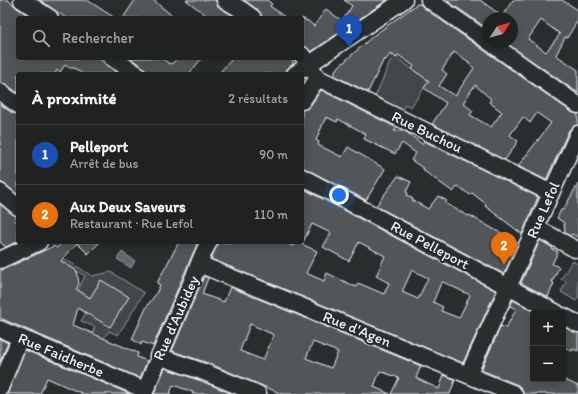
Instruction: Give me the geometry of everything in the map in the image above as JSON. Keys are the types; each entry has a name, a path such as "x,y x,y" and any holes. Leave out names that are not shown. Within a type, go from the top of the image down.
{"street":[{"path":"22,0 47,16"},
{"path":"225,0 250,16"},
{"path":"299,72 310,66 404,0"},
{"path":"429,0 482,38"},
{"path":"497,48 578,105"},
{"path":"115,60 134,72"},
{"path":"304,92 310,66"},
{"name":"Rue Buchou","path":"310,66 550,193"},
{"path":"0,92 16,104"},
{"name":"Rue Lefol","path":"468,375 550,193 572,162 578,134"},
{"name":"Rue Pelleport","path":"304,178 551,310"},
{"path":"0,192 16,204"},
{"path":"535,227 575,249"},
{"path":"0,260 35,244"},
{"name":"Rue d'Aubidey","path":"144,392 158,356 199,264 202,254 208,244"},
{"name":"Rue d'Agen","path":"199,264 514,394"},
{"path":"566,318 578,324"},
{"name":"Rue Faidherbe","path":"0,328 144,392"},
{"path":"0,388 20,338"},
{"path":"158,356 204,372 258,394"}],"shaded area":[{"path":"393,55 429,81 411,107 405,104 402,111 375,97"},
{"path":"44,251 63,258 92,276 111,272 144,293 118,335 109,331 100,343 94,358 83,354 95,327 81,321 93,300 78,290 85,276"},
{"path":"122,252 135,261 131,268 117,259"},
{"path":"572,261 578,264 578,298 576,301 561,292 566,282 561,279"}],"building":[{"path":"0,0 8,0 29,16 16,16 16,60 101,60 116,72 80,72 65,65 60,72 57,70 56,72 16,72 16,92 6,84 0,83"},
{"path":"40,0 87,0 112,16 63,16"},
{"path":"135,0 153,0 173,16 124,16"},
{"path":"186,0 216,0 220,8 234,16 207,16"},
{"path":"244,0 267,0 272,4 270,6 283,16 261,16 259,11"},
{"path":"344,0 387,0 311,52 304,46 304,19 314,26 326,9 342,21 352,6"},
{"path":"446,0 480,0 496,12 482,12 482,25"},
{"path":"513,0 562,0 578,10 578,20 567,38 565,37 556,55 578,70 578,93 514,48 518,48 518,12 505,12","holes":["541,20 560,34 546,52 528,39"]},
{"path":"417,4 420,4 573,113 578,114 578,125 573,126 569,130 546,180 518,166 551,123 537,113 530,123 523,117 510,135 518,141 505,160 432,124 446,103 424,88 429,81 412,69 414,66 398,55 396,58 391,53 386,60 384,59 368,92 335,76 335,70 373,36","holes":["454,52 469,62 468,63 474,68 455,96 439,86 447,74 442,70","475,85 491,99 489,102 502,112 491,127 470,115 473,111 463,103"]},
{"path":"133,60 164,60 170,64 175,60 200,60 191,72 146,72 142,66"},
{"path":"231,60 293,61 293,64 283,72 220,72"},
{"path":"321,90 397,128 394,131 405,131 422,144 424,141 538,197 522,234 485,206 486,204 472,193 470,195 458,186 453,192 424,171 424,169 411,160 416,153 402,143 395,154 364,139 366,134 338,119 337,122 326,117 316,140 319,142 318,145 342,157 348,147 385,169 366,200 304,168 304,110 310,106"},
{"path":"0,104 12,113 16,114 16,193 0,182"},
{"path":"398,176 411,182 406,192 408,193 407,195 413,199 412,200 428,209 438,196 447,201 445,203 518,243 504,274 376,206"},
{"path":"578,184 578,237 572,234 570,236 565,233 564,223 557,218"},
{"path":"304,189 496,291 463,363 211,259 217,244 288,244 293,246 294,244 301,244 317,251 306,273 324,281 327,273 356,287 358,283 384,294 389,283 376,276 385,256 359,242 349,261 323,247 331,233 312,224 304,240","holes":["412,270 428,278 418,299 402,292","443,282 470,295 459,318 441,311 443,307 433,302 441,283"]},
{"path":"0,204 16,216 14,220 16,222 16,242 6,247 0,242"},
{"path":"540,240 558,252 552,264 559,267 552,282 554,283 548,297 521,283"},
{"path":"60,244 76,244 61,261 77,271 79,284 76,289 90,298 101,280 129,297 110,327 78,308 73,325 138,353 137,357 147,361 140,378 0,318 0,271 54,246 57,248"},
{"path":"78,244 98,244 88,254"},
{"path":"178,244 197,244 153,346 142,342 141,345 132,339 147,306 156,294 160,285 157,283"},
{"path":"204,276 208,278 202,294 224,302 230,287 421,366 416,378 439,389 444,375 455,380 450,394 391,394 399,378 380,371 374,387 390,394 282,394 208,363 172,351","holes":["250,324 274,335 263,360 240,351","313,342 338,352 331,368 306,358"]},
{"path":"513,300 531,310 530,310 530,382 566,382 566,380 578,386 578,394 523,394 522,389 518,385 481,370 501,326 506,328 516,309 510,306"},
{"path":"566,328 578,333 578,351 573,349 572,351 566,348"},
{"path":"0,339 8,343 0,362"},
{"path":"25,350 130,394 83,394 47,378 40,394 7,394"},
{"path":"165,368 233,394 192,394 193,392 173,385 170,394 154,394"}],"place":[{"name":"Pelleport","path":"349,48"},
{"name":"Aux Deux Saveurs","path":"504,265"}]}
